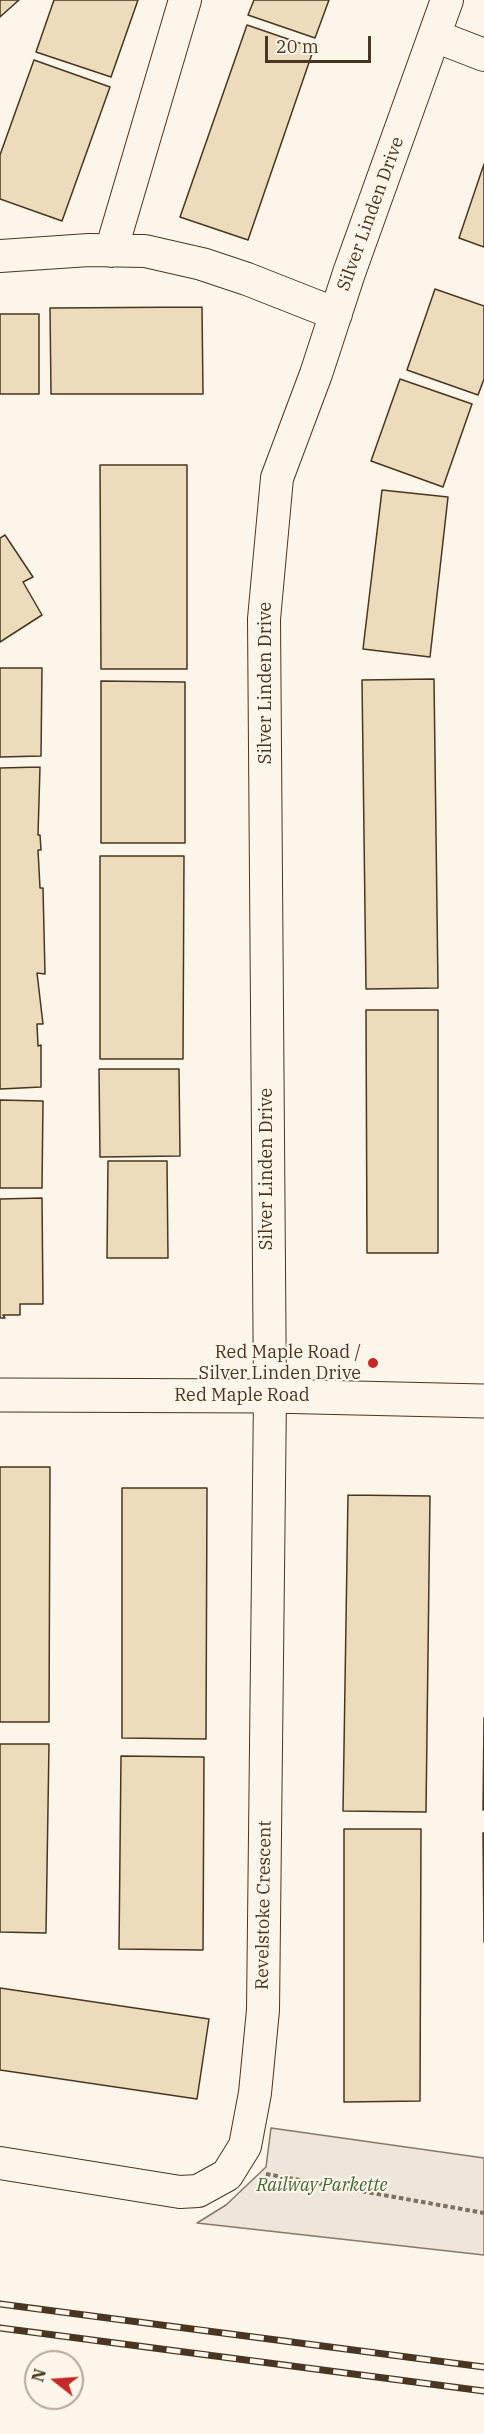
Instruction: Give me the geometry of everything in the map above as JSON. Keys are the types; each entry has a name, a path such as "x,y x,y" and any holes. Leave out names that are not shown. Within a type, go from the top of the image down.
{"street":[{"path":"111,251 185,0"},
{"name":"Silver Linden Drive","path":"270,1396 264,619 276,478 316,374 447,0"},
{"path":"435,36 484,55"},
{"path":"0,256 89,250 145,252 202,264 336,314"},
{"name":"Red Maple Road","path":"0,1395 270,1396 484,1401"},
{"name":"Revelstoke Crescent","path":"0,2163 180,2192 198,2191 227,2175 245,2146 255,2093 263,2010 270,1396"}],"path":[{"path":"260,2173 484,2213"}],"green space":[{"name":"Railway Parkette","path":"271,2128 484,2158 484,2255 197,2223 226,2205 266,2167"}],"building":[{"path":"0,0 19,0 0,17"},
{"path":"54,0 138,0 111,77 36,52"},
{"path":"254,0 329,0 315,38 248,15"},
{"path":"247,25 314,48 248,240 180,217"},
{"path":"34,60 110,87 62,221 0,199 0,155"},
{"path":"484,164 484,247 459,238"},
{"path":"435,289 484,306 484,379 478,395 407,370"},
{"path":"202,307 203,394 51,394 50,308"},
{"path":"0,314 39,314 39,394 0,394"},
{"path":"400,379 472,404 443,487 371,461"},
{"path":"100,465 187,465 187,669 101,669"},
{"path":"382,490 448,497 430,657 363,649"},
{"path":"5,535 33,577 23,582 42,615 0,642 0,538"},
{"path":"0,668 42,668 41,756 0,757"},
{"path":"434,679 438,988 366,989 362,680"},
{"path":"101,681 185,682 185,843 101,843"},
{"path":"40,767 38,835 40,835 41,850 38,850 40,888 43,888 45,974 37,973 43,1024 37,1024 38,1046 41,1045 41,1087 0,1089 0,768"},
{"path":"100,856 184,856 183,1059 100,1059"},
{"path":"366,1010 438,1010 438,1253 367,1253"},
{"path":"99,1069 179,1069 180,1156 100,1157"},
{"path":"0,1100 43,1101 42,1188 0,1188"},
{"path":"108,1161 167,1161 168,1258 107,1258"},
{"path":"42,1198 43,1304 20,1304 20,1315 3,1315 5,1318 0,1318 0,1199"},
{"path":"0,1467 50,1467 49,1722 0,1722"},
{"path":"122,1488 207,1488 206,1739 122,1738"},
{"path":"348,1495 430,1496 426,1812 343,1811"},
{"path":"484,1718 484,1810 483,1810"},
{"path":"0,1744 49,1744 46,1933 0,1932"},
{"path":"121,1756 204,1757 203,1950 119,1949"},
{"path":"344,1829 421,1829 420,2101 344,2102"},
{"path":"483,1833 484,1833 484,1942"},
{"path":"0,1988 209,2019 197,2099 0,2070"}],"railway":[{"path":"0,2304 484,2367"},
{"path":"0,2328 484,2391"}],"place":[{"name":"Red Maple Road / Silver Linden Drive","path":"373,1363"}]}
